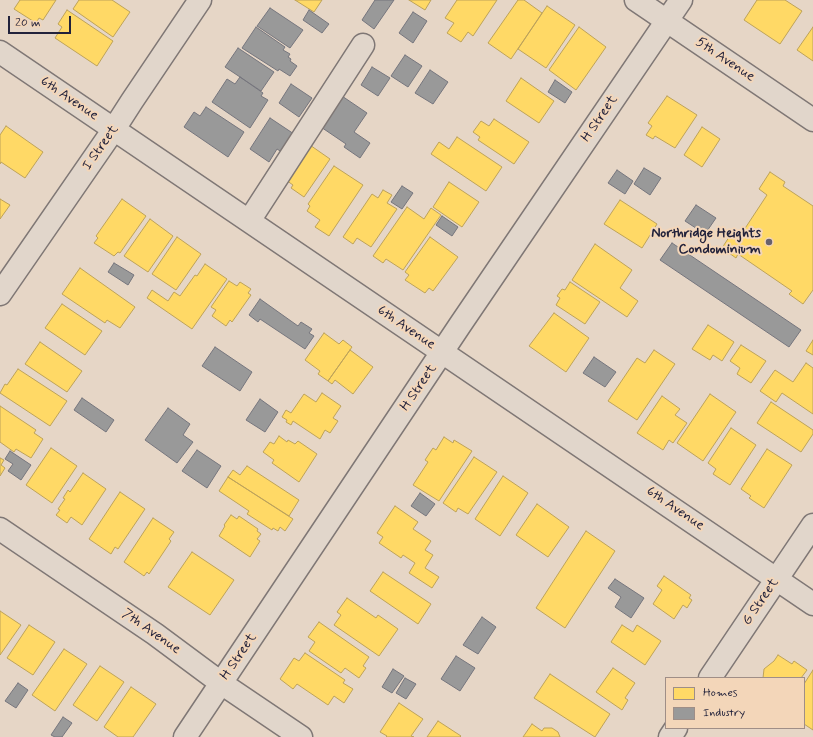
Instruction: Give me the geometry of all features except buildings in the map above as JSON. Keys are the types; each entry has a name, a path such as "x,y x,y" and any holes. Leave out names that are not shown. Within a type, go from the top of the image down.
{"street":[{"name":"I Street","path":"0,294 114,129 200,0"},
{"name":"5th Avenue","path":"636,0 813,120"},
{"name":"H Street","path":"185,737 681,0"},
{"path":"249,221 362,45"},
{"name":"6th Avenue","path":"0,52 813,604"},
{"name":"G Street","path":"711,677 813,525"},
{"name":"7th Avenue","path":"0,529 155,634 221,683 301,737"}],"place":[{"name":"Northridge Heights Condominium","path":"769,242"}]}
